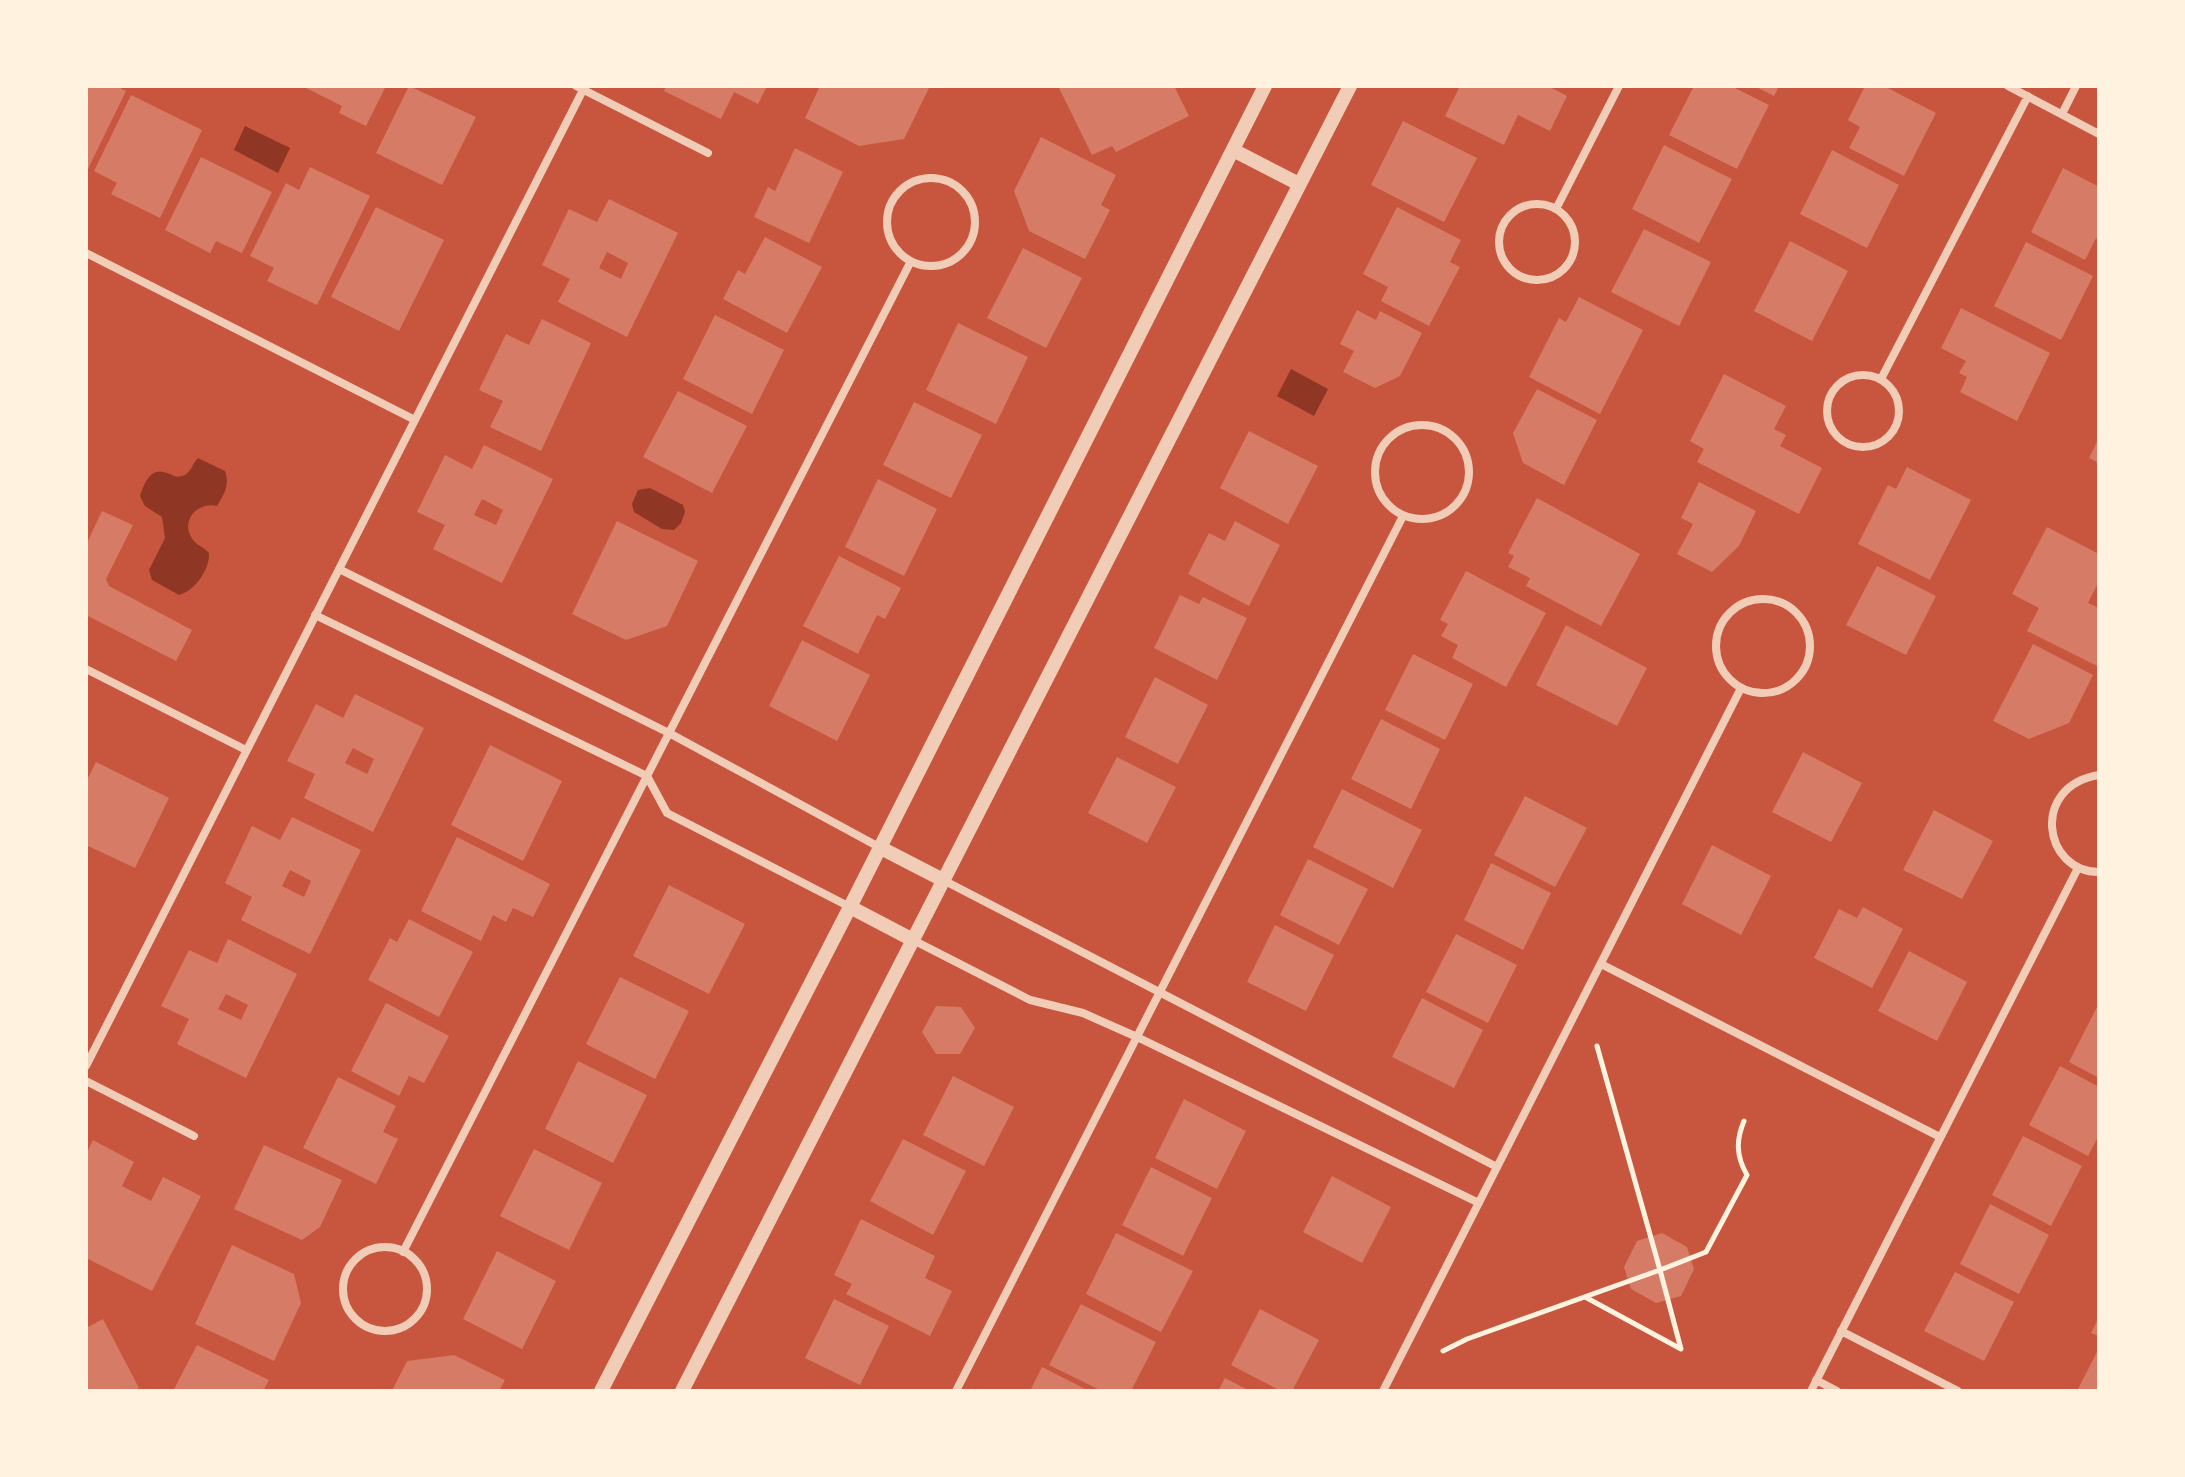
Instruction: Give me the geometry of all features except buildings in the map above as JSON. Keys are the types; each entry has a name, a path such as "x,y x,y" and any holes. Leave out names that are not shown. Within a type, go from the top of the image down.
{"street":[{"path":"601,1391 850,907 1265,86"},
{"path":"682,1391 1350,86"},
{"path":"1556,209 1619,86"},
{"path":"2008,86 2099,134"},
{"path":"2062,114 2076,86"},
{"path":"86,1066 415,420 579,88 708,153"},
{"path":"1881,379 2028,96"},
{"path":"1233,150 1299,184"},
{"path":"924,178 938,178 951,183 963,192 972,205 976,220 974,235 956,260 926,266 911,261 900,254 891,242 887,215 891,202 910,183 924,178"},
{"path":"1531,204 1544,204 1556,209 1566,217 1576,240 1569,264 1549,279 1537,281 1513,272 1500,251 1499,238 1509,216 1531,204"},
{"path":"86,253 415,420"},
{"path":"403,1252 911,261"},
{"path":"1859,375 1881,379 1891,387 1900,409 1892,433 1872,446 1860,447 1837,436 1827,416 1827,404 1838,384 1859,375"},
{"path":"1432,425 1459,442 1467,455 1470,471 1467,487 1460,501 1449,512 1418,520 1403,516 1380,495 1375,480 1375,465 1380,450 1401,429 1432,425"},
{"path":"956,1391 1403,516"},
{"path":"339,569 669,733 879,847 1497,1167"},
{"path":"1756,598 1771,598 1785,603 1798,613 1807,628 1811,644 1809,660 1801,675 1789,686 1774,692 1757,693 1741,688 1720,667 1715,653 1721,624 1730,611 1756,598"},
{"path":"315,615 647,776 667,813 1030,1000 1083,1013 1137,1037 1479,1203"},
{"path":"86,669 246,750"},
{"path":"1383,1391 1741,688"},
{"path":"2099,775 2071,784 2053,811 2051,828 2056,844 2065,857 2078,868 2099,872"},
{"path":"1811,1391 2078,868"},
{"path":"1601,964 1940,1137"},
{"path":"86,1081 194,1136"},
{"path":"390,1247 403,1252 415,1259 423,1271 427,1298 412,1322 400,1329 386,1332 372,1330 350,1314 342,1287 345,1274 352,1262 376,1248 390,1247"},
{"path":"1841,1331 1958,1391"},
{"path":"1816,1380 1837,1391"}],"path":[{"path":"1584,1297 1681,1349 1597,1046"},
{"path":"1443,1351 1467,1339 1706,1252 1747,1175 1737,1144 1744,1121"}],"shaded area":[{"path":"245,126 290,148 278,173 234,150"},
{"path":"1291,369 1328,389 1314,416 1277,396"},
{"path":"198,458 225,471 227,485 217,506 197,510 189,520 189,533 209,553 209,559 196,584 179,595 152,580 149,570 165,538 162,517 145,506 140,496 153,473 185,475"},
{"path":"650,488 683,505 685,512 674,530 662,529 634,512 632,504 638,490"}]}
